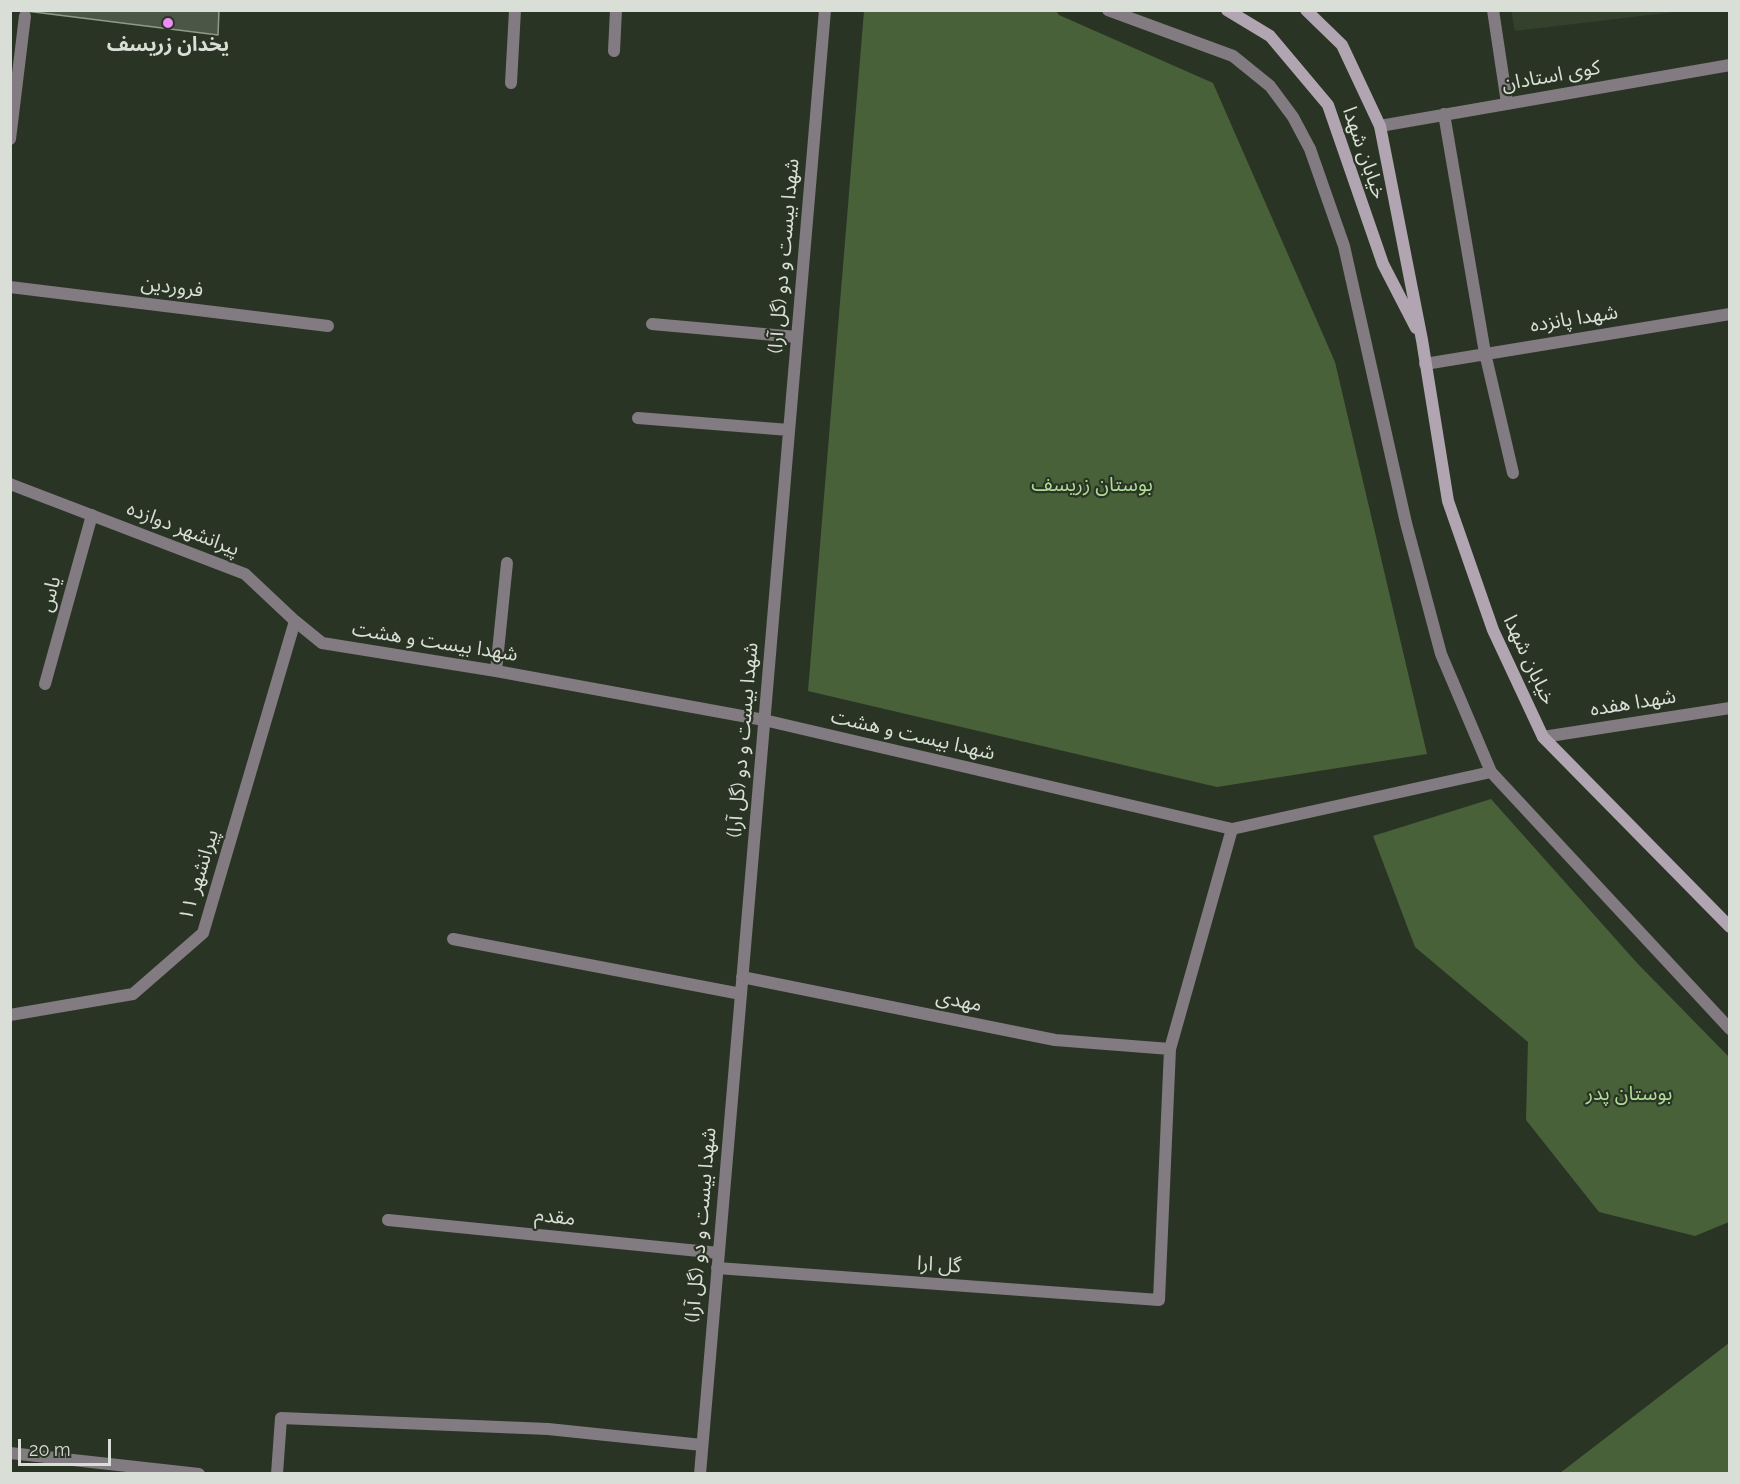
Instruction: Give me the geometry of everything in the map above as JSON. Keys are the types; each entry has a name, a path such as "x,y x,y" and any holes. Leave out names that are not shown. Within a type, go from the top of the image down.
{"main road":[{"name":"خیابان شهدا","path":"1227,10 1270,36 1328,105 1383,264 1422,340"},
{"name":"خیابان شهدا","path":"1306,10 1342,45 1380,126 1422,340 1448,501 1493,630 1543,737 1730,927"}],"street":[{"path":"511,83 515,10"},
{"path":"614,51 616,10"},
{"name":"شهدا بیست و دو (گل آرا)","path":"700,1473 825,10"},
{"path":"1108,10 1233,56 1270,86 1293,117 1310,149 1344,246 1406,523 1441,654 1491,772 1730,1029"},
{"path":"1493,10 1507,103"},
{"path":"10,139 25,16"},
{"name":"کوی استادان","path":"1380,126 1730,65"},
{"path":"1444,114 1485,353 1513,473"},
{"name":"فروردین","path":"10,287 328,326"},
{"name":"شهدا پانزده","path":"1425,364 1730,314"},
{"path":"652,324 796,337"},
{"path":"638,418 789,430"},
{"name":"پیرانشهر دوازده","path":"10,483 245,574 322,643"},
{"name":"یاس","path":"45,684 92,515"},
{"path":"496,670 507,563"},
{"name":"پیرانشهر ۱۱","path":"10,1015 134,994 203,933 295,621"},
{"name":"شهدا بیست و هشت","path":"322,643 496,670 764,720 1232,829 1491,772"},
{"name":"شهدا هفده","path":"1543,737 1730,708"},
{"path":"1170,1049 1232,829"},
{"path":"453,939 741,994"},
{"name":"مهدی","path":"742,977 1056,1040 1170,1049"},
{"name":"گل ارا","path":"717,1268 1159,1300 1170,1049"},
{"name":"مقدم","path":"388,1220 719,1253"},
{"path":"277,1473 281,1418 548,1430 702,1445"},
{"path":"10,1453 199,1473"}],"shaded area":[{"path":"1511,10 1683,10 1683,11 1515,31"}],"green space":[{"name":"بوستان زریسف","path":"864,11 1056,11 1059,15 1213,83 1335,362 1427,754 1217,787 808,691"},
{"name":"بوستان پدر","path":"1491,799 1637,963 1729,1057 1729,1222 1695,1236 1599,1212 1526,1120 1528,1042 1415,947 1373,836"},
{"path":"1729,1343 1729,1473 1560,1473"}],"building":[{"name":"یخدان زریسف","path":"18,10 219,10 218,35"}],"place":[{"name":"یخدان زریسف","path":"168,23"}]}
